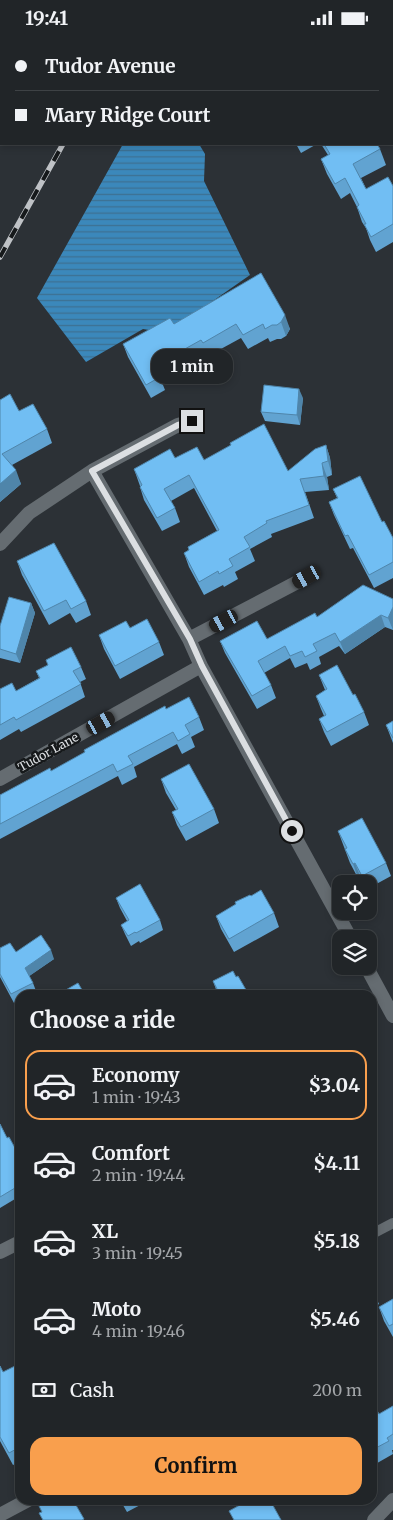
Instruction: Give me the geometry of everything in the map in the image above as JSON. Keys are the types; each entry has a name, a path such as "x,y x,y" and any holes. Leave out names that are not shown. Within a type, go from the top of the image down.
{"street":[{"path":"0,544 29,513 92,471 178,425 192,421 197,423"},
{"path":"92,471 190,639 202,666 346,930"},
{"path":"190,639 307,577"},
{"name":"Tudor Lane","path":"0,779 202,666"},
{"path":"371,975 393,1016"},
{"path":"0,1252 15,1244"},
{"path":"374,1520 393,1500"},
{"path":"0,1515 19,1505"}],"lane":[{"path":"377,1231 393,1223"}],"water":[{"path":"122,145 200,145 205,154 204,181 250,275 167,333 143,329 86,362 37,298"}],"building":[{"path":"325,145 378,145 380,149 353,164 366,189 388,177 393,186 393,224 371,237 357,207 359,205 345,178 335,184 321,159 330,154"},
{"path":"261,273 285,315 281,322 265,329 263,324 243,335 236,324 203,343 201,340 155,368 160,377 146,385 123,344 170,318 174,324"},
{"path":"264,385 299,389 297,415 261,412"},
{"path":"10,394 19,411 33,404 47,429 2,454 16,470 0,484 0,400"},
{"path":"264,424 288,471 315,449 326,445 328,461 322,463 324,476 300,479 309,505 266,521 267,523 244,537 250,547 229,559 233,566 219,574 218,571 199,582 184,553 189,550 188,547 219,530 189,475 164,489 175,508 157,518 140,487 142,485 134,469 170,449 175,458 197,447 204,460"},
{"path":"360,476 382,522 384,521 393,538 393,562 369,575 348,535 345,536 329,502 338,498 333,489"},
{"path":"54,543 86,601 71,609 66,600 44,611 17,561"},
{"path":"363,585 393,599 393,607 388,618 381,615 340,642 335,633 313,644 317,651 305,657 302,651 290,656 285,646 258,661 271,685 252,696 220,641 257,621 267,639 315,613 317,617"},
{"path":"9,597 31,603 16,654 0,649 0,626"},
{"path":"147,619 159,642 115,666 99,635 126,621 130,628"},
{"path":"71,647 81,667 73,671 81,684 16,720 14,717 0,725 0,689 12,683 16,691 40,678 36,671 48,665 46,660"},
{"path":"337,665 364,712 327,732 319,719 326,715 316,696 327,689 319,675"},
{"path":"189,697 199,717 185,725 190,734 178,741 173,732 128,756 133,764 117,772 113,764 0,824 0,795 50,768 51,771 85,752 84,750 165,706 166,709"},
{"path":"393,721 393,738 386,725"},
{"path":"189,764 214,809 181,827 172,812 178,809 161,779"},
{"path":"362,818 386,863 361,875 345,849 347,848 338,831"},
{"path":"140,884 160,920 128,936 121,925 129,920 116,898"},
{"path":"261,890 274,913 229,939 216,916 236,904 235,902"},
{"path":"41,935 51,950 25,968 33,983 15,990 11,994 0,974 0,948 10,943 16,952"},
{"path":"233,971 246,990 218,990 213,981"},
{"path":"78,983 82,990 66,990"},
{"path":"0,1124 7,1138 9,1137 15,1148 15,1188 0,1197"},
{"path":"393,1299 393,1324 389,1326 379,1307"},
{"path":"0,1366 3,1372 15,1366 15,1450 9,1453 0,1437"},
{"path":"393,1406 393,1434 387,1438 389,1441 377,1447 377,1410 379,1414"},
{"path":"76,1505 84,1519 43,1520 39,1513 42,1512 39,1506"},
{"path":"240,1505 273,1505 281,1520 234,1520 229,1511"}],"railway":[{"path":"0,257 62,145"}],"route":[{"path":"192,421 178,425 92,471 190,639 202,666 292,831"}]}
